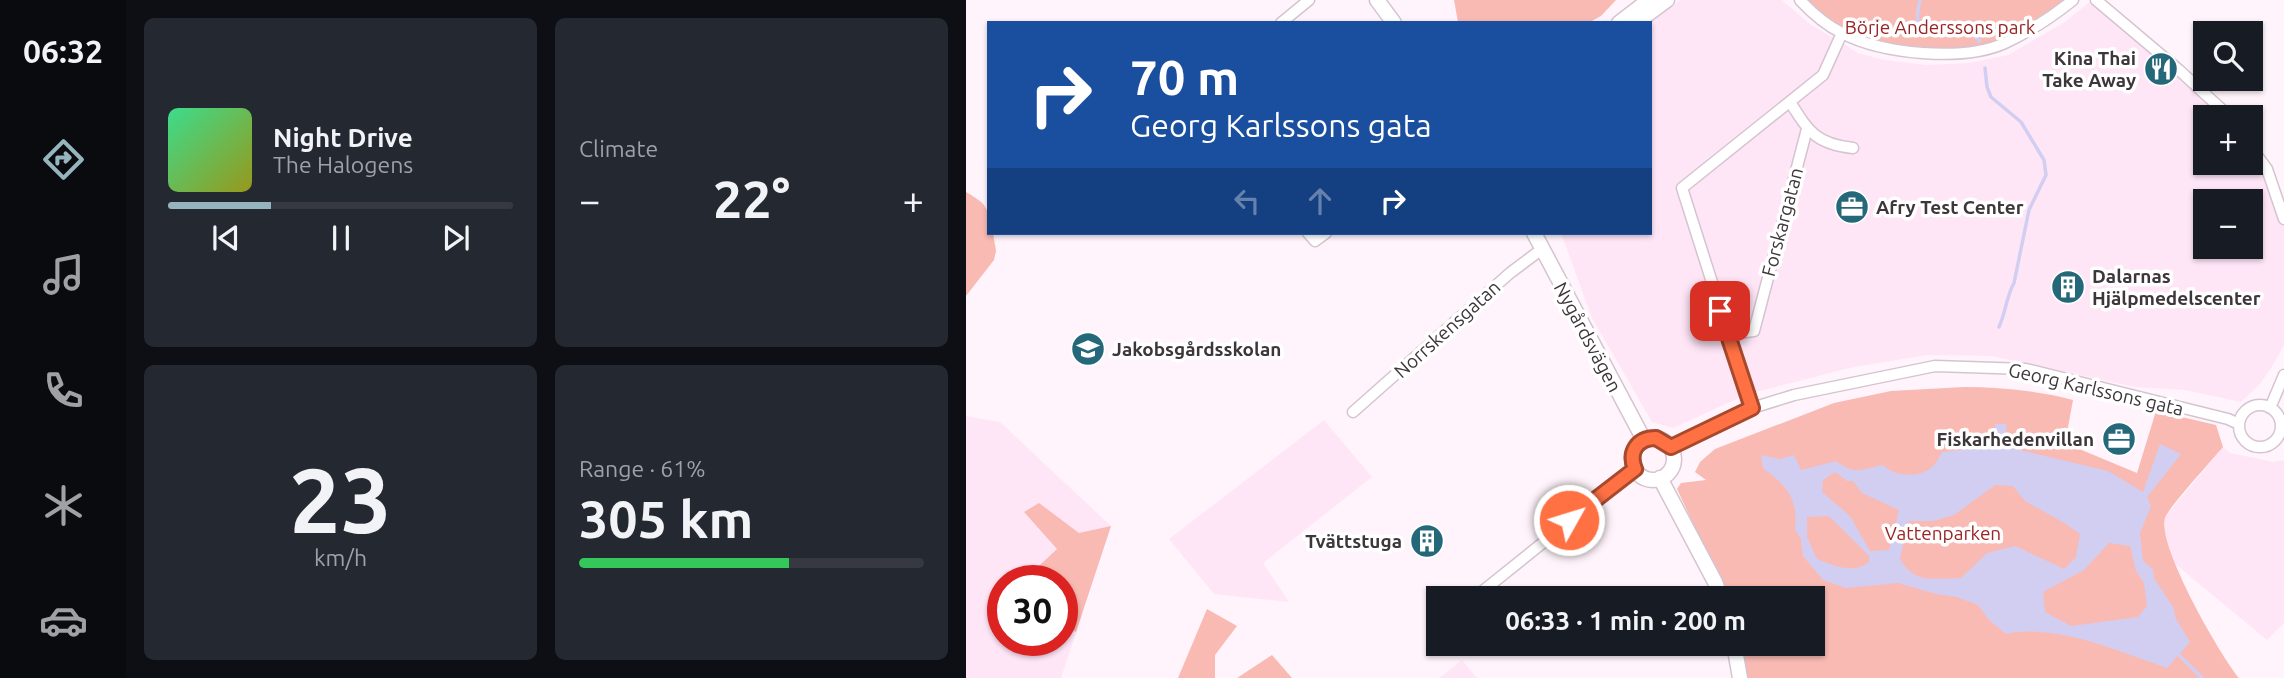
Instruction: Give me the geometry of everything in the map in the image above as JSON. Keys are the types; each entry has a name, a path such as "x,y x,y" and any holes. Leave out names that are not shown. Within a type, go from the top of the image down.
{"street":[{"path":"1283,21 1309,0"},
{"path":"1377,0 1393,21"},
{"path":"1622,21 1649,0"},
{"path":"1639,21 1667,0"},
{"path":"1800,0 1814,14 1842,33 1889,49 1925,54 1964,52 2003,44 2073,0"},
{"path":"2096,0 2217,105"},
{"path":"1752,408 1682,188 1823,75 1842,33"},
{"path":"1790,102 1807,129 1831,146 1853,148"},
{"name":"Forskargatan","path":"1728,334 1754,331 1807,129"},
{"path":"2263,164 2284,219"},
{"name":"Nygårdsvägen","path":"1535,235 1644,440"},
{"name":"Norrskensgatan","path":"1353,412 1510,273 1542,249"},
{"name":"Georg Karlssons gata","path":"1671,447 1752,408 1794,395 1935,366 2026,369 2239,424"},
{"path":"2270,408 2284,375"},
{"path":"2257,405 2270,408 2282,426 2279,442 2263,447 2250,444 2242,436 2239,424 2241,418 2257,405"},
{"path":"1656,438 1671,447 1673,465 1666,475 1649,479 1635,469 1632,463 1634,449 1644,440 1656,438"},
{"path":"1489,586 1635,469"},
{"path":"1660,478 1716,586"},
{"path":"1736,656 1740,678"}],"shaded area":[{"path":"1680,0 1782,0 1810,24 1858,53 1885,60 1927,65 1969,63 2008,55 2065,22 2092,0 2193,86 2193,91 2199,91 2216,105 2193,105 2193,175 2263,175 2263,163 2267,169 2284,219 2284,345 2259,385 2241,402 2185,390 2135,387 1991,356 1928,355 1854,367 1748,394 1673,428 1652,422 1592,318 1562,235 1652,235 1652,21"},
{"path":"966,416 1000,422 1111,526 1078,626 1078,565 987,565 987,656 1068,656 1061,678 966,678"},
{"path":"1324,420 1372,477 1263,563 1289,602 1214,594 1169,539"},
{"name":"Vattenparken","path":"1995,424 2006,424 2007,447 2108,471 2143,492 2160,444 2181,454 2147,497 2151,506 2140,533 2143,561 2153,569 2154,578 2173,607 2176,619 2190,642 2167,668 2109,647 2067,636 2046,632 2006,634 1989,620 1978,605 1957,597 1898,583 1846,588 1823,580 1803,556 1801,539 1795,530 1795,509 1790,494 1763,468 1761,455 1780,459 1794,455 1801,470 1836,461 1854,470 1883,465 1899,474 1913,475 1927,471 1942,452 1995,446","holes":["1835,472 1847,481 1853,481 1862,493 1899,510 1889,550 1870,551 1850,516 1822,492 1823,480","1995,485 2013,486 2025,501 2080,534 2076,557 2064,569 2015,546 1987,553 1961,578 1934,579 1912,573 1900,559 1908,521 1933,521 1954,515","1829,516 1869,556 1869,562 1857,568 1850,568 1817,559 1807,537 1807,517","2109,543 2130,546 2136,571 2144,583 2147,606 2138,617 2071,626 2045,612 2043,592 2084,570"]},
{"path":"2223,447 2230,453 2274,462 2284,460 2284,623 2267,640 2174,563 2165,532 2165,517"},
{"path":"1462,660 1477,678 1439,678"}],"green space":[{"path":"1454,0 1616,0 1601,16 1592,21 1458,21"},
{"name":"Börje Anderssons park","path":"1806,0 2073,0 2003,44 1925,54 1842,33"},
{"path":"966,192 986,208 987,235 993,235 996,251 994,260 966,296"},
{"name":"Vattenparken","path":"1991,388 2047,394 2073,400 2065,443 2137,473 2156,411 2216,425 2223,447 2168,513 2165,518 2165,532 2192,600 2239,678 1747,678 1742,656 1825,656 1825,586 1719,586 1677,489 1681,483 1706,480 1695,472 1700,462 1715,449 1834,403 1891,391"},
{"path":"1039,503 1079,533 1111,526 1078,626 1078,565 1040,565 1057,549 1024,512"},
{"path":"1207,609 1237,626 1215,655 1215,678 1178,678"},
{"path":"1272,655 1292,678 1237,678"}],"waterway":[{"path":"1920,0 1918,17 1924,32 1961,25 1980,41"},
{"path":"1985,68 1991,97 2021,122 2044,160 2046,175 2029,210 2014,283 1999,327"},
{"path":"2179,655 2202,678"}],"place":[{"name":"Kina Thai Take Away","path":"2161,69"},
{"name":"Afry Test Center","path":"1852,207"},
{"name":"Dalarnas Hjälpmedelscenter","path":"2068,287"},
{"name":"Jakobsgårdsskolan","path":"1088,349"},
{"name":"Fiskarhedenvillan","path":"2119,439"},
{"name":"Tvättstuga","path":"1427,541"}],"route":[{"path":"1569,520 1635,469 1632,456 1638,443 1656,438 1662,439 1671,447 1752,408 1720,311"}]}
